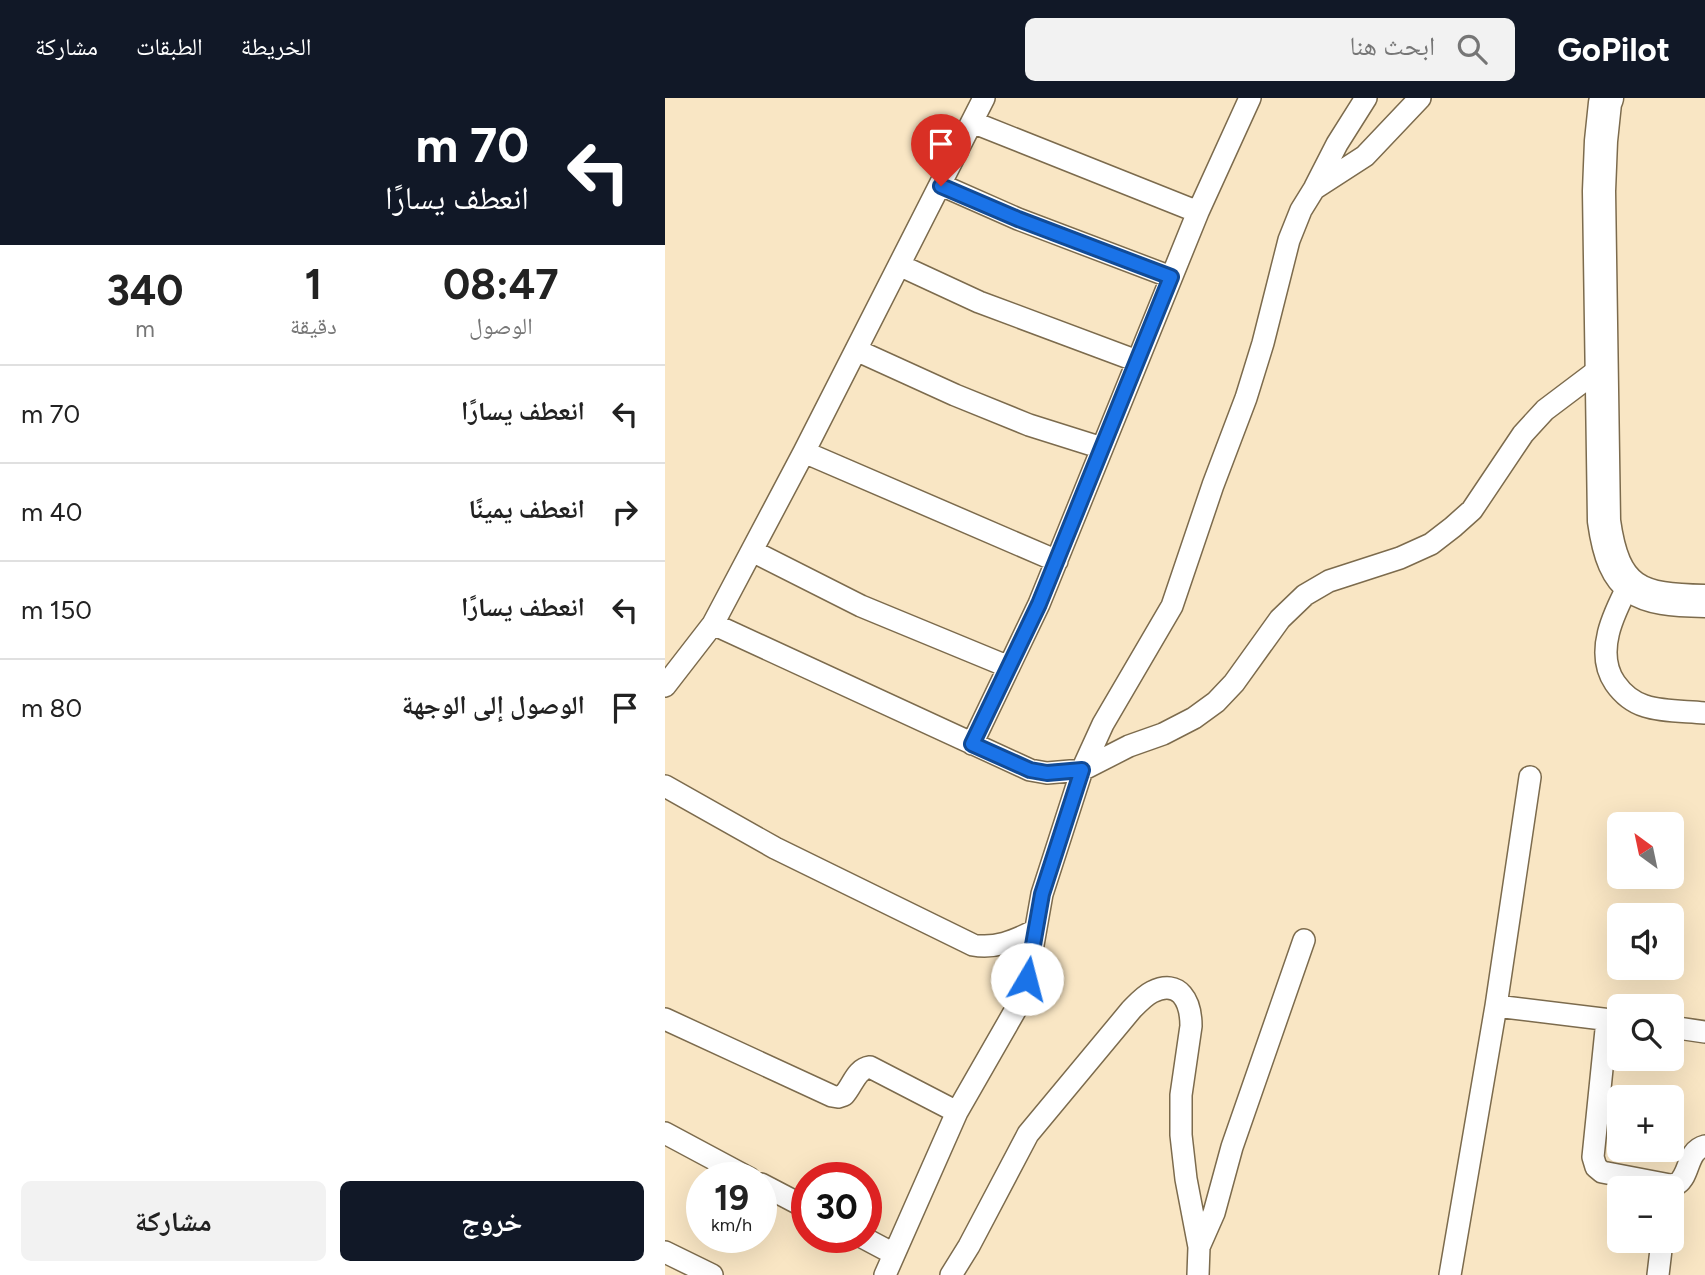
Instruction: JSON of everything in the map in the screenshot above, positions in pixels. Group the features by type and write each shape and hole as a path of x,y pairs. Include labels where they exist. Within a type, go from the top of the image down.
{"main road":[{"path":"1605,100 1599,191 1604,521 1608,547 1616,567 1629,584 1646,595 1670,600 1705,601"}],"street":[{"path":"665,685 713,624 804,452 984,98"},
{"path":"972,744 1039,604 1171,277 1249,98"},
{"path":"885,1275 957,1112 1016,1009 1027,979 1042,894 1082,770 1103,724 1172,606 1246,398 1289,240 1301,210 1336,144 1366,98"},
{"path":"1314,189 1365,156 1420,98"},
{"path":"972,122 1198,212"},
{"path":"941,186 1018,219 1171,277"},
{"path":"899,265 979,302 1137,361"},
{"path":"856,351 1029,425 1103,448"},
{"path":"713,624 1030,770 1047,773 1082,770 1129,746 1163,734 1205,710 1234,684 1280,619 1305,595 1329,581 1400,558 1431,544 1453,527 1472,510 1523,434 1545,410 1602,367"},
{"path":"804,452 1057,561"},
{"path":"752,551 861,606 1009,667"},
{"path":"1629,584 1610,628 1607,663 1612,678 1631,700 1645,706 1705,713"},
{"path":"1450,1275 1496,1006 1530,776"},
{"path":"665,786 775,848 972,945 999,945 1034,931"},
{"path":"1199,1247 1214,1213 1236,1136 1304,940"},
{"path":"951,1275 1028,1134 1131,1010 1150,993 1164,988 1183,994 1191,1015 1192,1026 1181,1095 1181,1135 1199,1247 1198,1275"},
{"path":"1496,1006 1607,1019"},
{"path":"665,1020 832,1096 844,1095 860,1070 870,1067 957,1112"},
{"path":"1684,1029 1705,1031"},
{"path":"1607,1061 1593,1157 1598,1170 1621,1176"},
{"path":"665,1133 719,1162"},
{"path":"1684,1178 1692,1154 1705,1146"},
{"path":"882,1248 894,1254"},
{"path":"665,1252 712,1275"},
{"path":"1658,1275 1661,1253"}],"route":[{"path":"941,186 1018,219 1171,277 1039,604 972,744 1030,770 1047,773 1082,770 1042,894 1027,979"}]}
